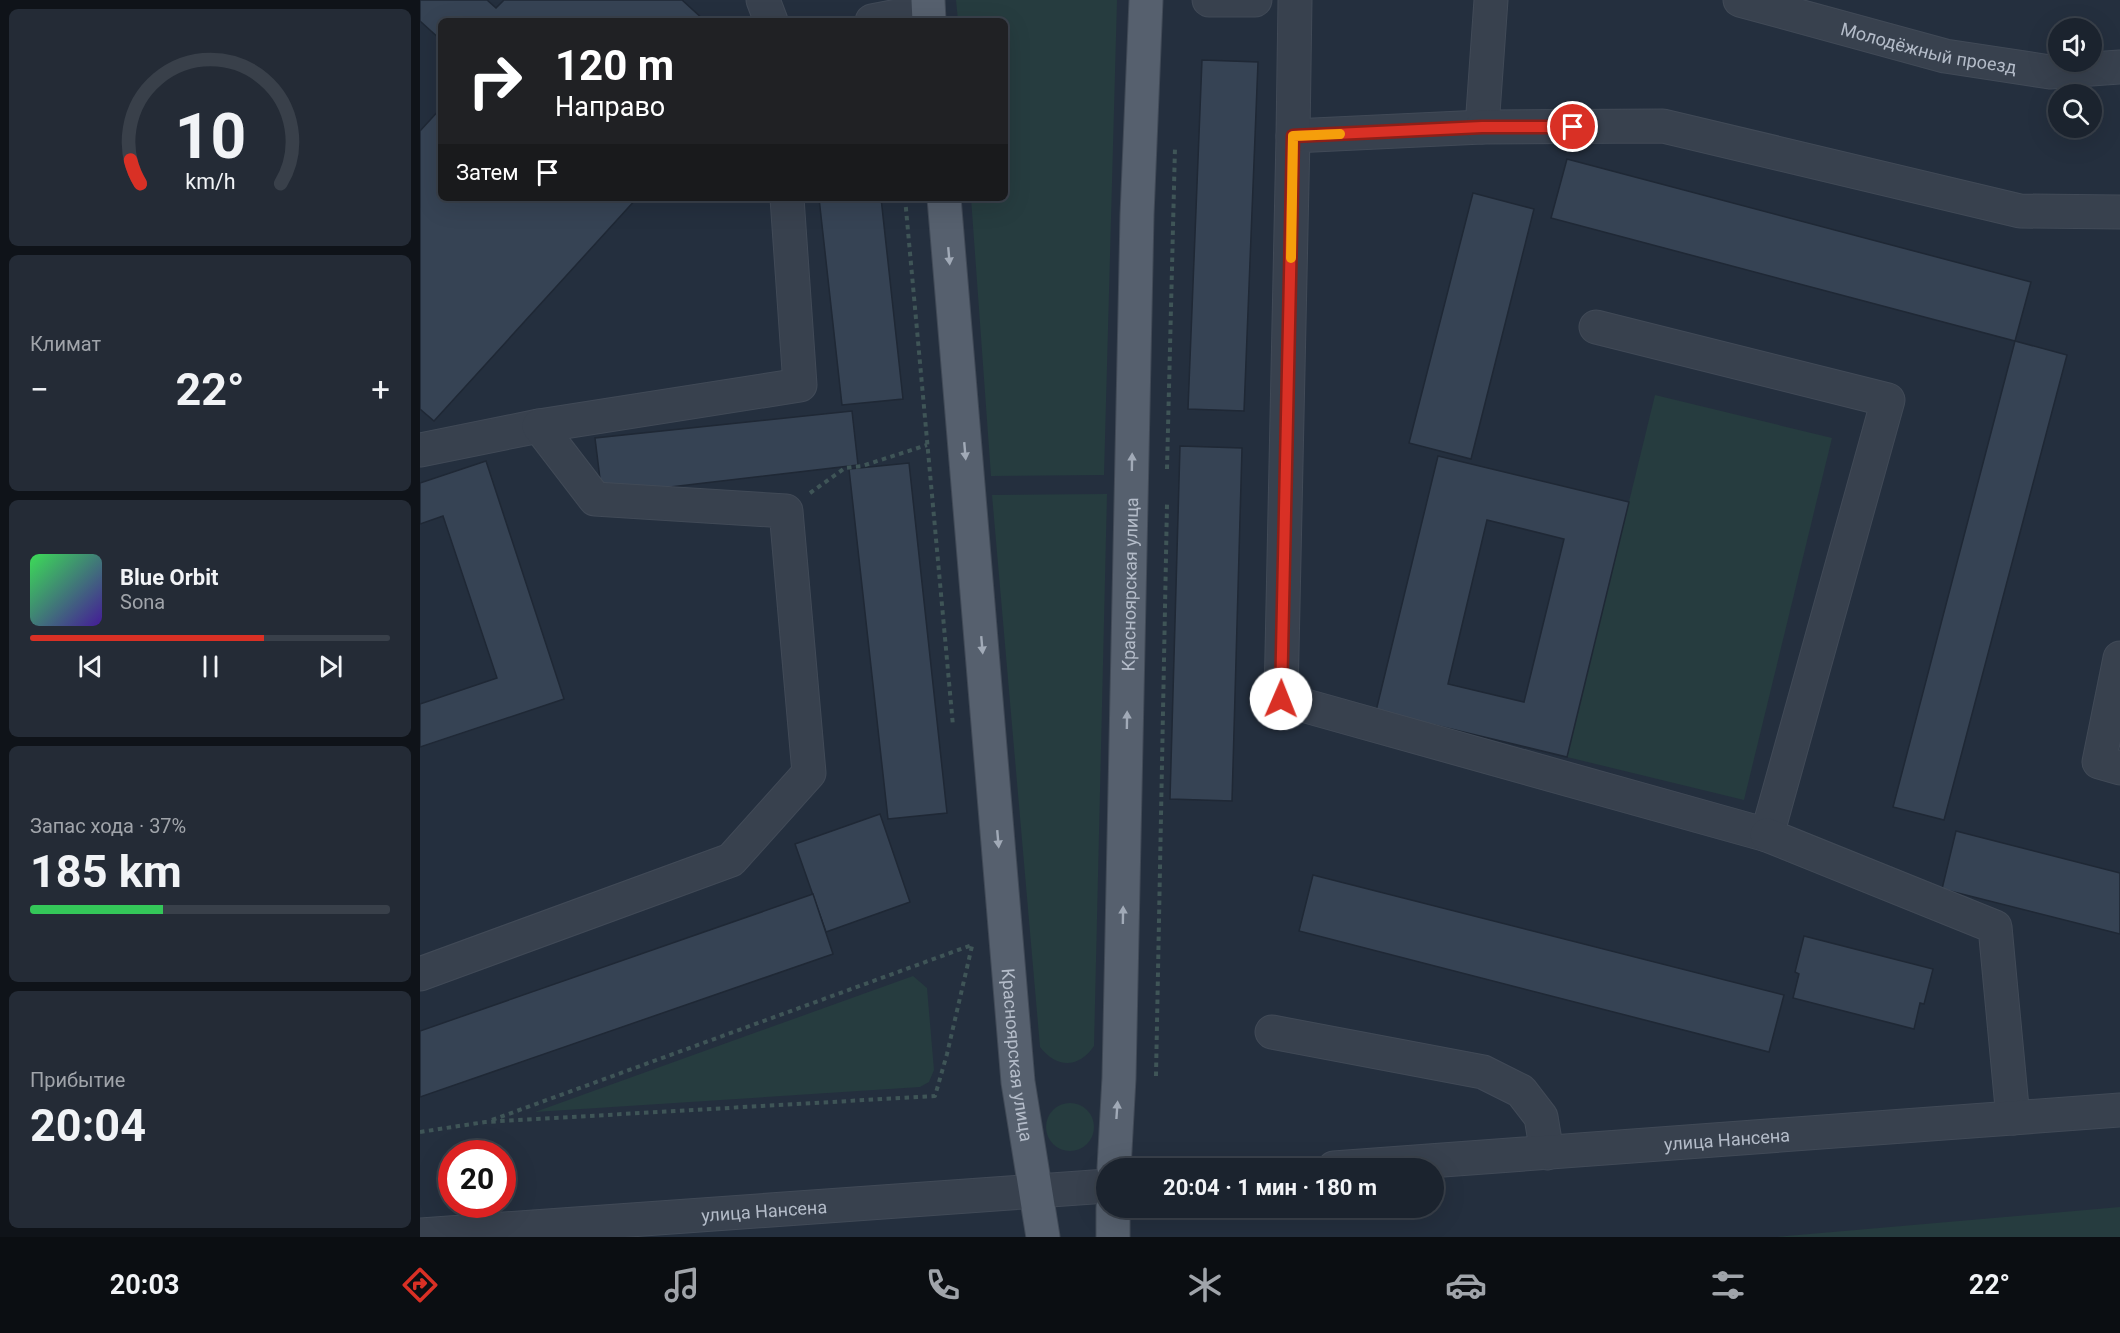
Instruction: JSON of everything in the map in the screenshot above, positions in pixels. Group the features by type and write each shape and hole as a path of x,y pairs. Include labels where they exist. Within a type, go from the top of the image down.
{"main road":[{"name":"Красноярская улица","path":"1115,1158 1120,1066 1137,215 1146,0"},
{"name":"Красноярская улица","path":"944,201 1018,1082 1043,1237"},
{"path":"1113,1218 1113,1237"}],"street":[{"path":"763,0 770,18"},
{"path":"1209,0 1255,0"},
{"path":"1295,0 1281,699 1767,835 1995,927 2013,1118"},
{"path":"1482,127 1491,0"},
{"name":"Молодёжный проезд","path":"1740,0 1956,57 2050,72 2120,67"},
{"path":"887,18 928,10"},
{"path":"1293,136 1482,127 1663,126 2020,211 2120,212"},
{"path":"420,450 538,426 800,385 787,201"},
{"path":"1596,327 1888,400 1767,835"},
{"path":"420,974 731,860 809,773 786,511 595,499 538,426"},
{"path":"2120,658 2099,762 2120,768"},
{"path":"1272,1032 1483,1072 1521,1091 1540,1117 1547,1153"},
{"name":"улица Нансена","path":"1444,1160 2120,1110"},
{"name":"улица Нансена","path":"420,1235 464,1234 1096,1187"}],"path":[{"path":"1167,470 1176,141"},
{"path":"905,201 953,735"},
{"path":"786,511 845,468 862,466 927,445"},
{"path":"1156,1076 1167,494"},
{"path":"420,1132 485,1122 935,1096 972,945 971,934"},
{"path":"485,1122 972,945"}],"green space":[{"path":"956,0 1117,0 1104,475 991,476 971,201 1008,201 1008,18 958,18"},
{"path":"1655,395 1832,438 1744,800 1567,757"},
{"path":"1107,494 1094,1046 1082,1059 1068,1063 1054,1059 1040,1047 992,495"},
{"path":"913,976 927,988 934,1070 929,1082 920,1087 535,1112"},
{"path":"1070,1103 1087,1110 1094,1127 1087,1144 1070,1151 1053,1144 1046,1127 1053,1110"},
{"path":"2120,1207 2120,1237 1776,1237"}],"building":[{"path":"420,0 487,0 496,8 504,0 682,0 702,18 438,18 438,37 420,21"},
{"path":"1202,60 1258,62 1244,411 1188,409"},
{"path":"438,111 438,201 634,201 434,421 420,409 420,131"},
{"path":"1567,159 2031,282 2015,341 1551,218"},
{"path":"1473,193 1534,209 1471,459 1409,443"},
{"path":"819,201 881,201 903,399 842,405"},
{"path":"2015,341 2067,355 1944,820 1893,807"},
{"path":"852,411 858,465 602,495 595,438"},
{"path":"1180,446 1242,448 1232,801 1170,799"},
{"path":"1438,456 1629,502 1567,757 1376,711","holes":["1487,520 1564,539 1524,702 1448,684"]},
{"path":"486,461 564,699 420,747 420,704 497,678 443,516 420,524 420,483"},
{"path":"909,463 947,813 888,819 849,469"},
{"path":"880,814 910,902 826,932 795,844"},
{"path":"1956,831 2120,873 2120,934 1942,889"},
{"path":"1313,875 1784,995 1769,1052 1299,931"},
{"path":"813,894 833,954 420,1097 420,1031"},
{"path":"1804,936 1933,969 1924,1004 1920,1003 1914,1029 1793,998 1799,974 1795,972"}],"slow traffic":[{"path":"1291,258 1293,136 1340,134"}],"route":[{"path":"1281,699 1293,136 1482,127 1573,127"}]}
